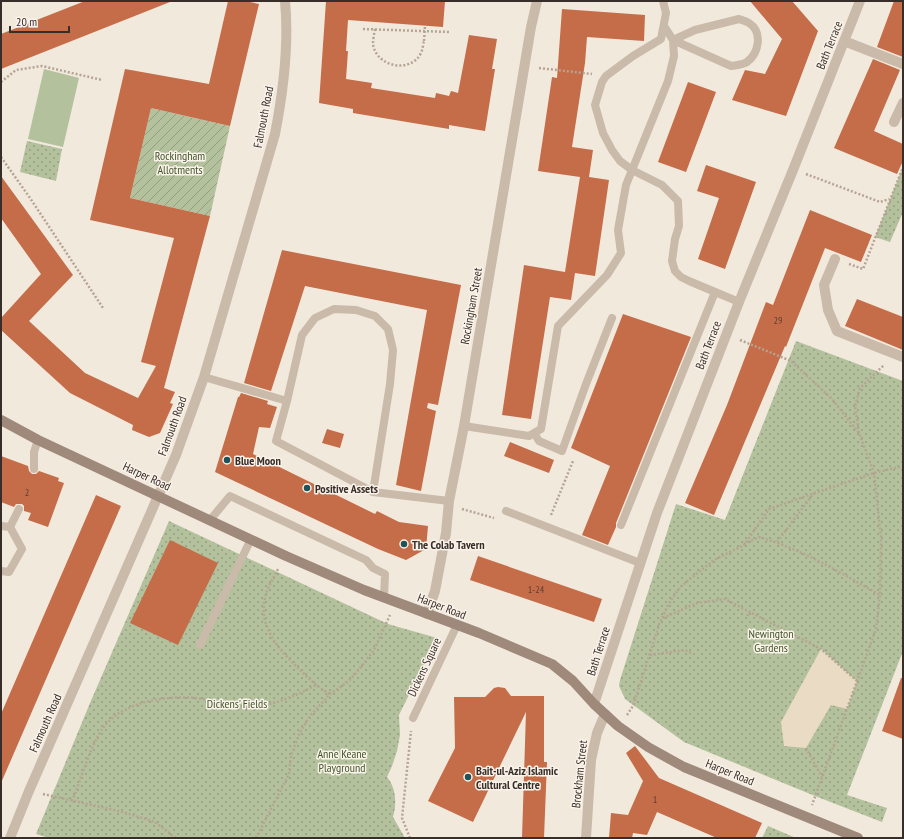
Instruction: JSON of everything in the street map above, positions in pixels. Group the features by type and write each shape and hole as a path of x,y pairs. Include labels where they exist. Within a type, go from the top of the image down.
{"main road":[{"name":"Harper Road","path":"1,420 38,440 286,556 384,598 457,625 552,664 573,681 594,704 618,726 648,748 684,767 858,838"}],"street":[{"name":"Falmouth Road","path":"10,838 29,791 176,455 204,377 275,134 280,111 286,37 285,1"},
{"name":"Rockingham Street","path":"427,614 436,583 446,532 449,503 464,426 537,1"},
{"name":"Bath Terrace","path":"594,704 657,513 739,302 860,1"},
{"path":"844,41 903,64"},
{"path":"894,122 903,103"},
{"path":"835,259 824,285 828,310 837,331 899,355"},
{"name":"Brockham Street","path":"586,838 591,760 597,733 605,714"}],"lane":[{"path":"663,1 666,13 661,39 633,56 606,76 602,82 595,105 598,117 603,133 620,161 632,170 662,185 678,201 679,226 672,261 675,271 681,277 739,302"},
{"path":"739,20 749,23 756,32 758,44 755,52 747,62 740,65 731,66 673,40 695,30 739,20"},
{"path":"464,426 529,436 541,429 558,326 607,275 621,253 618,230 626,185 668,81 674,56 673,40 664,26"},
{"path":"621,525 714,292"},
{"path":"373,492 390,384 393,350 388,329 375,316 356,310 334,309 315,318 302,335 276,441 373,492 449,503"},
{"path":"534,433 539,441 562,451 612,318"},
{"path":"204,377 287,401"},
{"path":"34,469 34,452 38,440"},
{"path":"210,520 230,496 366,560 373,568 385,574 384,598"},
{"path":"10,527 19,509"},
{"path":"506,511 640,563"},
{"path":"1,526 10,527"},
{"path":"1,571 9,572 22,549 10,527"},
{"path":"200,645 251,539"},
{"name":"Dickens Square","path":"413,718 457,625"}],"path":[{"path":"375,29 373,45 383,61 395,66 403,66 417,58 422,52 425,26"},
{"path":"363,28 449,32"},
{"path":"1,82 16,70 42,66 102,80"},
{"path":"525,66 606,76"},
{"path":"1,157 103,308"},
{"path":"835,259 863,269 903,167"},
{"path":"793,170 880,202 890,199"},
{"path":"738,340 791,361 830,398 859,433"},
{"path":"807,816 876,630 880,595 881,537 874,473 859,433 855,406 860,388 899,355"},
{"path":"546,526 575,457 562,451"},
{"path":"744,545 769,509 874,473 903,466"},
{"path":"776,542 815,493"},
{"path":"449,503 502,520 506,511"},
{"path":"618,726 633,706 662,618 668,605 680,587 714,560 759,537 776,542 813,558 880,595"},
{"path":"286,556 267,590 264,604 264,621 281,651 316,685 330,694"},
{"path":"662,618 697,603 725,599 821,649 857,681"},
{"path":"256,838 289,774 291,755 300,732 310,716 330,694 349,680 374,650 395,602"},
{"path":"747,616 750,612"},
{"path":"792,640 794,635"},
{"path":"650,655 685,650 693,654"},
{"path":"72,801 96,740 111,718 125,709 141,703 164,698 186,697 204,699 236,708 260,707 280,702 316,685"},
{"path":"410,838 402,818 413,718"},
{"path":"806,748 822,777"},
{"path":"29,791 123,812 155,822 176,838"}],"green space":[{"path":"44,69 79,78 63,147 28,139"},
{"name":"Rockingham Allotments","path":"151,108 230,126 210,216 130,198"},
{"path":"27,141 62,149 56,181 20,172"},
{"path":"903,167 903,212 890,242 875,237"},
{"name":"Newington Gardens","path":"796,341 903,381 903,651 847,795 887,808 882,822 684,742 625,699 619,686 676,504 725,520"},
{"name":"Dickens' Fields","path":"169,521 388,624 437,638 399,715 400,735 397,751 387,777 390,781 395,796 393,817 405,838 49,838 36,834 90,703"},
{"path":"768,826 796,838 762,838"}],"shaded area":[{"path":"821,649 857,681 847,709 831,705 806,748 784,746 781,722"}],"building":[{"path":"85,1 170,2 1,69 1,34"},
{"path":"228,1 245,1 259,4 230,126 151,108 130,198 210,216 164,388 175,392 170,403 173,404 160,433 149,437 132,430 133,425 70,393 1,330 1,318 41,274 1,218 1,176 73,275 29,321 85,373 138,398 156,366 141,362 174,238 90,220 125,69 209,84"},
{"path":"326,1 445,1 443,27 348,20 346,79 372,83 371,88 435,98 436,93 449,96 451,91 458,93 469,35 497,39 492,69 495,69 485,131 449,125 449,129 353,113 353,109 319,103"},
{"path":"750,1 792,1 818,31 786,116 732,100 745,70 765,74 782,39"},
{"path":"894,1 903,1 903,57 877,47"},
{"path":"562,9 645,15 644,41 587,37 585,63 572,147 593,150 589,177 609,180 595,276 575,273 571,300 550,297 531,419 502,415 524,265 565,272 580,177 538,171 552,77 557,78"},
{"path":"873,59 900,70 874,131 903,144 903,161 897,174 834,148"},
{"path":"688,82 716,92 686,172 658,162"},
{"path":"706,165 756,182 725,269 698,259 719,198 697,191"},
{"path":"810,210 872,235 861,262 825,248 786,347 785,346 714,515 685,503 727,405 766,302 773,305"},
{"path":"282,250 461,285 438,405 428,403 427,408 436,411 421,491 396,485 427,310 305,286 271,391 244,383"},
{"path":"857,299 903,317 903,350 845,326"},
{"path":"623,314 691,337 608,545 582,535 610,466 571,448"},
{"path":"241,393 268,401 267,404 277,407 270,428 259,427 253,454 375,514 377,511 399,522 428,526 426,549 406,560 378,549 215,472 238,397"},
{"path":"327,429 344,434 340,448 322,443"},
{"path":"510,442 554,460 549,473 504,456"},
{"path":"1,456 28,466 29,471 32,474 36,474 39,471 59,478 58,481 64,483 48,527 28,520 31,513 24,511 24,506 22,504 16,504 14,507 1,502"},
{"path":"96,495 121,506 1,783 1,714"},
{"path":"170,540 218,563 178,645 130,623"},
{"path":"478,556 602,599 594,622 470,580"},
{"path":"901,678 903,678 903,739 882,731"},
{"name":"Bait-ul-Aziz Islamic Cultural Centre","path":"494,688 505,688 511,696 544,696 544,762 547,762 544,838 522,838 526,712 473,822 428,801 455,748 454,697 485,697"},
{"path":"635,746 659,778 762,823 755,838 717,838 657,812 647,835 633,833 632,838 609,838 611,813 628,815 643,781 626,753"}],"place":[{"name":"Blue Moon","path":"227,460"},
{"name":"Positive Assets","path":"307,488"},
{"name":"The Colab Tavern","path":"404,544"},
{"name":"Bait-ul-Aziz Islamic Cultural Centre","path":"468,777"}],"park label":[{"name":"Anne Keane Playground","path":"342,760"}]}
